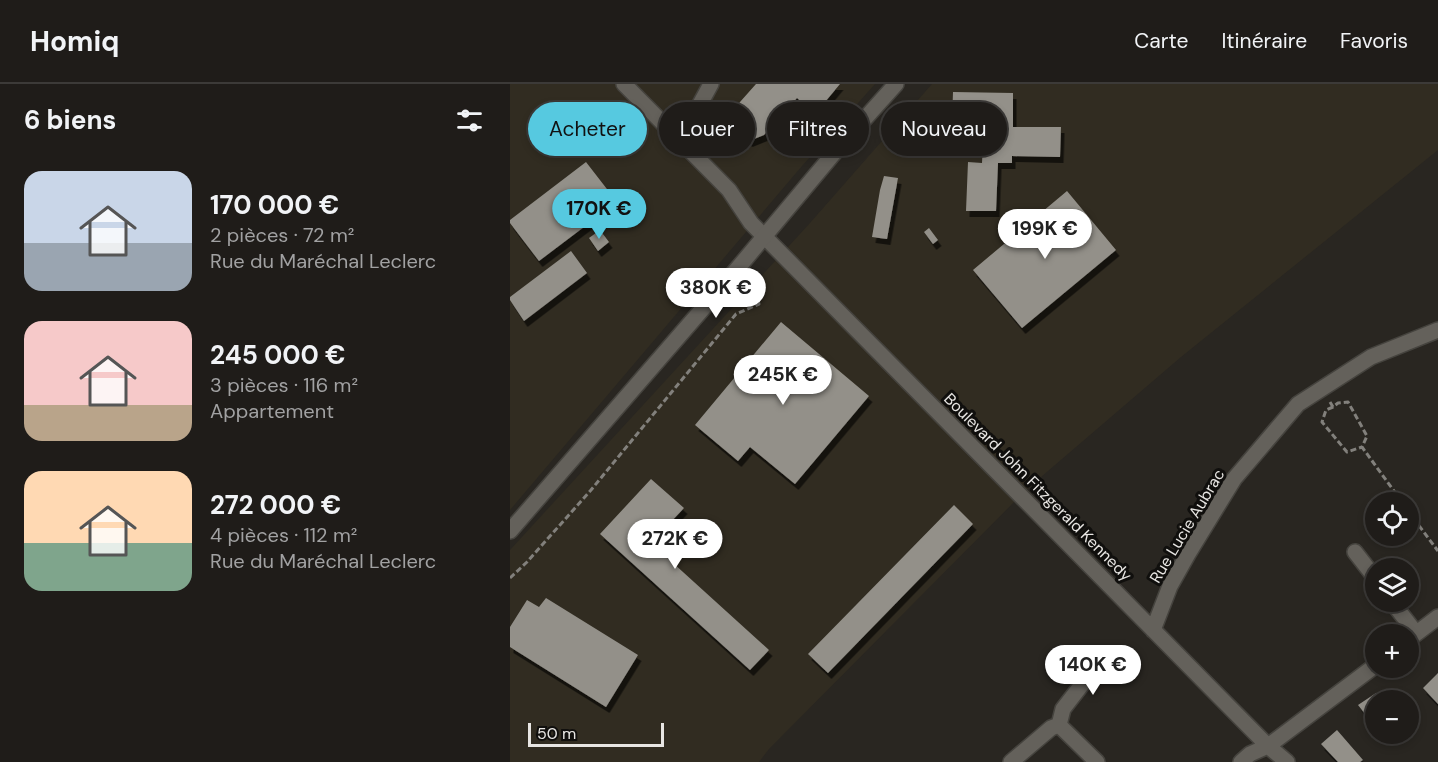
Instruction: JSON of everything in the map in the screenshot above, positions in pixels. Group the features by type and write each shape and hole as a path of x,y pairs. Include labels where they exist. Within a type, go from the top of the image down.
{"street":[{"name":"Boulevard John Fitzgerald Kennedy","path":"624,84 729,190 751,223 1268,746 1287,762"},
{"path":"701,102 711,84"},
{"path":"510,531 896,84"},
{"name":"Rue Lucie Aubrac","path":"1153,630 1170,586 1234,479 1298,404 1371,357 1438,330"},
{"path":"1355,552 1365,565"},
{"path":"1404,612 1426,630"},
{"path":"1059,725 1063,709 1104,656"},
{"path":"1240,762 1250,754 1268,746 1365,673"},
{"path":"1011,762 1051,728 1059,725"},
{"path":"1059,725 1096,762"}],"path":[{"path":"510,578 591,490 736,314 759,304 756,292"},
{"path":"1321,389 1333,407"},
{"path":"1348,402 1367,436 1362,447 1347,452 1322,422 1326,410 1333,407 1338,403 1348,402"},
{"path":"1362,447 1395,492"},
{"path":"1419,526 1438,551"}],"shaded area":[{"path":"510,84 875,84 859,102 767,102 767,156 811,156 510,510"},
{"path":"932,84 1438,84 1438,150 1181,357 1027,489 769,749 759,762 510,762 510,550 810,223 881,142 881,156 1007,156 1007,102 916,102"}],"building":[{"path":"756,84 840,84 825,102 802,102 797,98 793,102 767,102 767,132 755,139 755,102 740,102"},
{"path":"953,92 1013,93 1013,127 1061,127 1060,157 1012,156 1012,163 998,163 996,211 966,211 968,162 982,163 982,156 1007,156 1007,102 953,102"},
{"path":"586,162 617,202 539,261 510,220"},
{"path":"884,176 898,178 887,239 872,237"},
{"path":"1067,191 1116,250 1022,328 973,270"},
{"path":"929,228 938,240 933,244 924,232"},
{"path":"600,230 609,242 598,251 589,238"},
{"path":"571,251 587,273 524,321 510,297"},
{"path":"781,322 869,396 795,484 750,447 738,461 695,425"},
{"path":"651,479 684,508 651,543 769,650 750,670 600,534"},
{"path":"954,505 973,524 828,673 808,654"},
{"path":"546,598 638,655 606,707 510,647 510,627 527,600 539,607"},
{"path":"1438,673 1438,704 1423,688"},
{"path":"1365,700 1365,714 1358,705"},
{"path":"1337,730 1363,760 1338,762 1321,744"}]}
